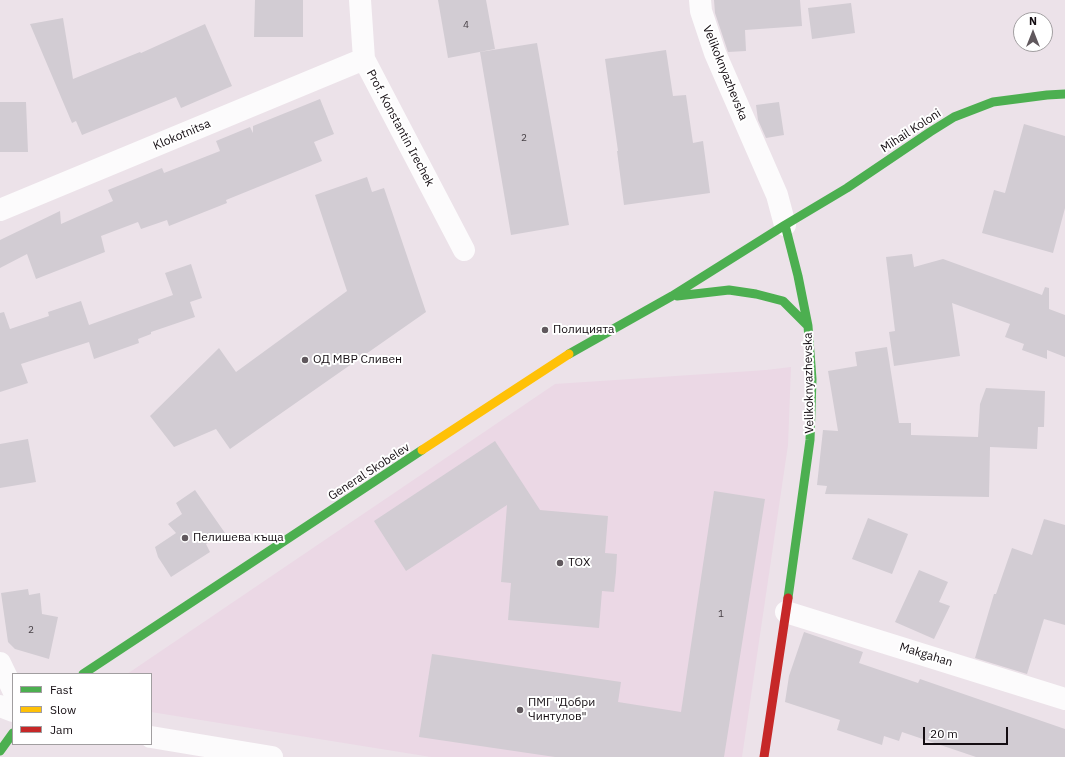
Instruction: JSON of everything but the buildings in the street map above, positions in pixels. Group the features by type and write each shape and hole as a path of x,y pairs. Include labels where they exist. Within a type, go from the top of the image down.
{"street":[{"name":"Prof. Konstantin Irechek","path":"360,0 364,59 464,250"},
{"name":"Velikoknyazhevska","path":"700,0 701,11 716,53 777,195 798,276 808,326 812,379 810,440 764,757"},
{"name":"Klokotnitsa","path":"0,210 364,59"},
{"name":"Mihail Koloni","path":"672,296 847,188 954,117 993,102 1065,94"},
{"path":"672,296 729,290 756,294 783,301 808,326"},
{"name":"General Skobelev","path":"86,673 564,357 672,296"},
{"name":"Makgahan","path":"786,612 1065,699"},
{"path":"0,662 12,688"},
{"path":"0,706 12,711"},
{"path":"0,752 12,734"},
{"path":"152,736 272,757"}],"shaded area":[{"path":"791,367 788,445 742,757 431,757 152,712 152,673 128,673 555,384"}],"traffic: fast":[{"path":"569,354 672,296 847,188 954,117 993,102 1065,94"},
{"path":"785,225 798,276 808,326 812,379 810,440 788,598"},
{"path":"677,296 729,290 756,294 783,301 808,326"},
{"path":"85,673 422,450"},
{"path":"0,751 12,734"}],"traffic: slow":[{"path":"422,450 569,354"}],"traffic: jam":[{"path":"764,757 788,598"}],"place":[{"name":"Полицията","path":"545,330"},
{"name":"ОД МВР Сливен","path":"305,360"},
{"name":"Пелишева къща","path":"185,538"},
{"name":"ТОХ","path":"560,563"},
{"name":"ПМГ \"Добри Чинтулов\"","path":"520,710"}]}
